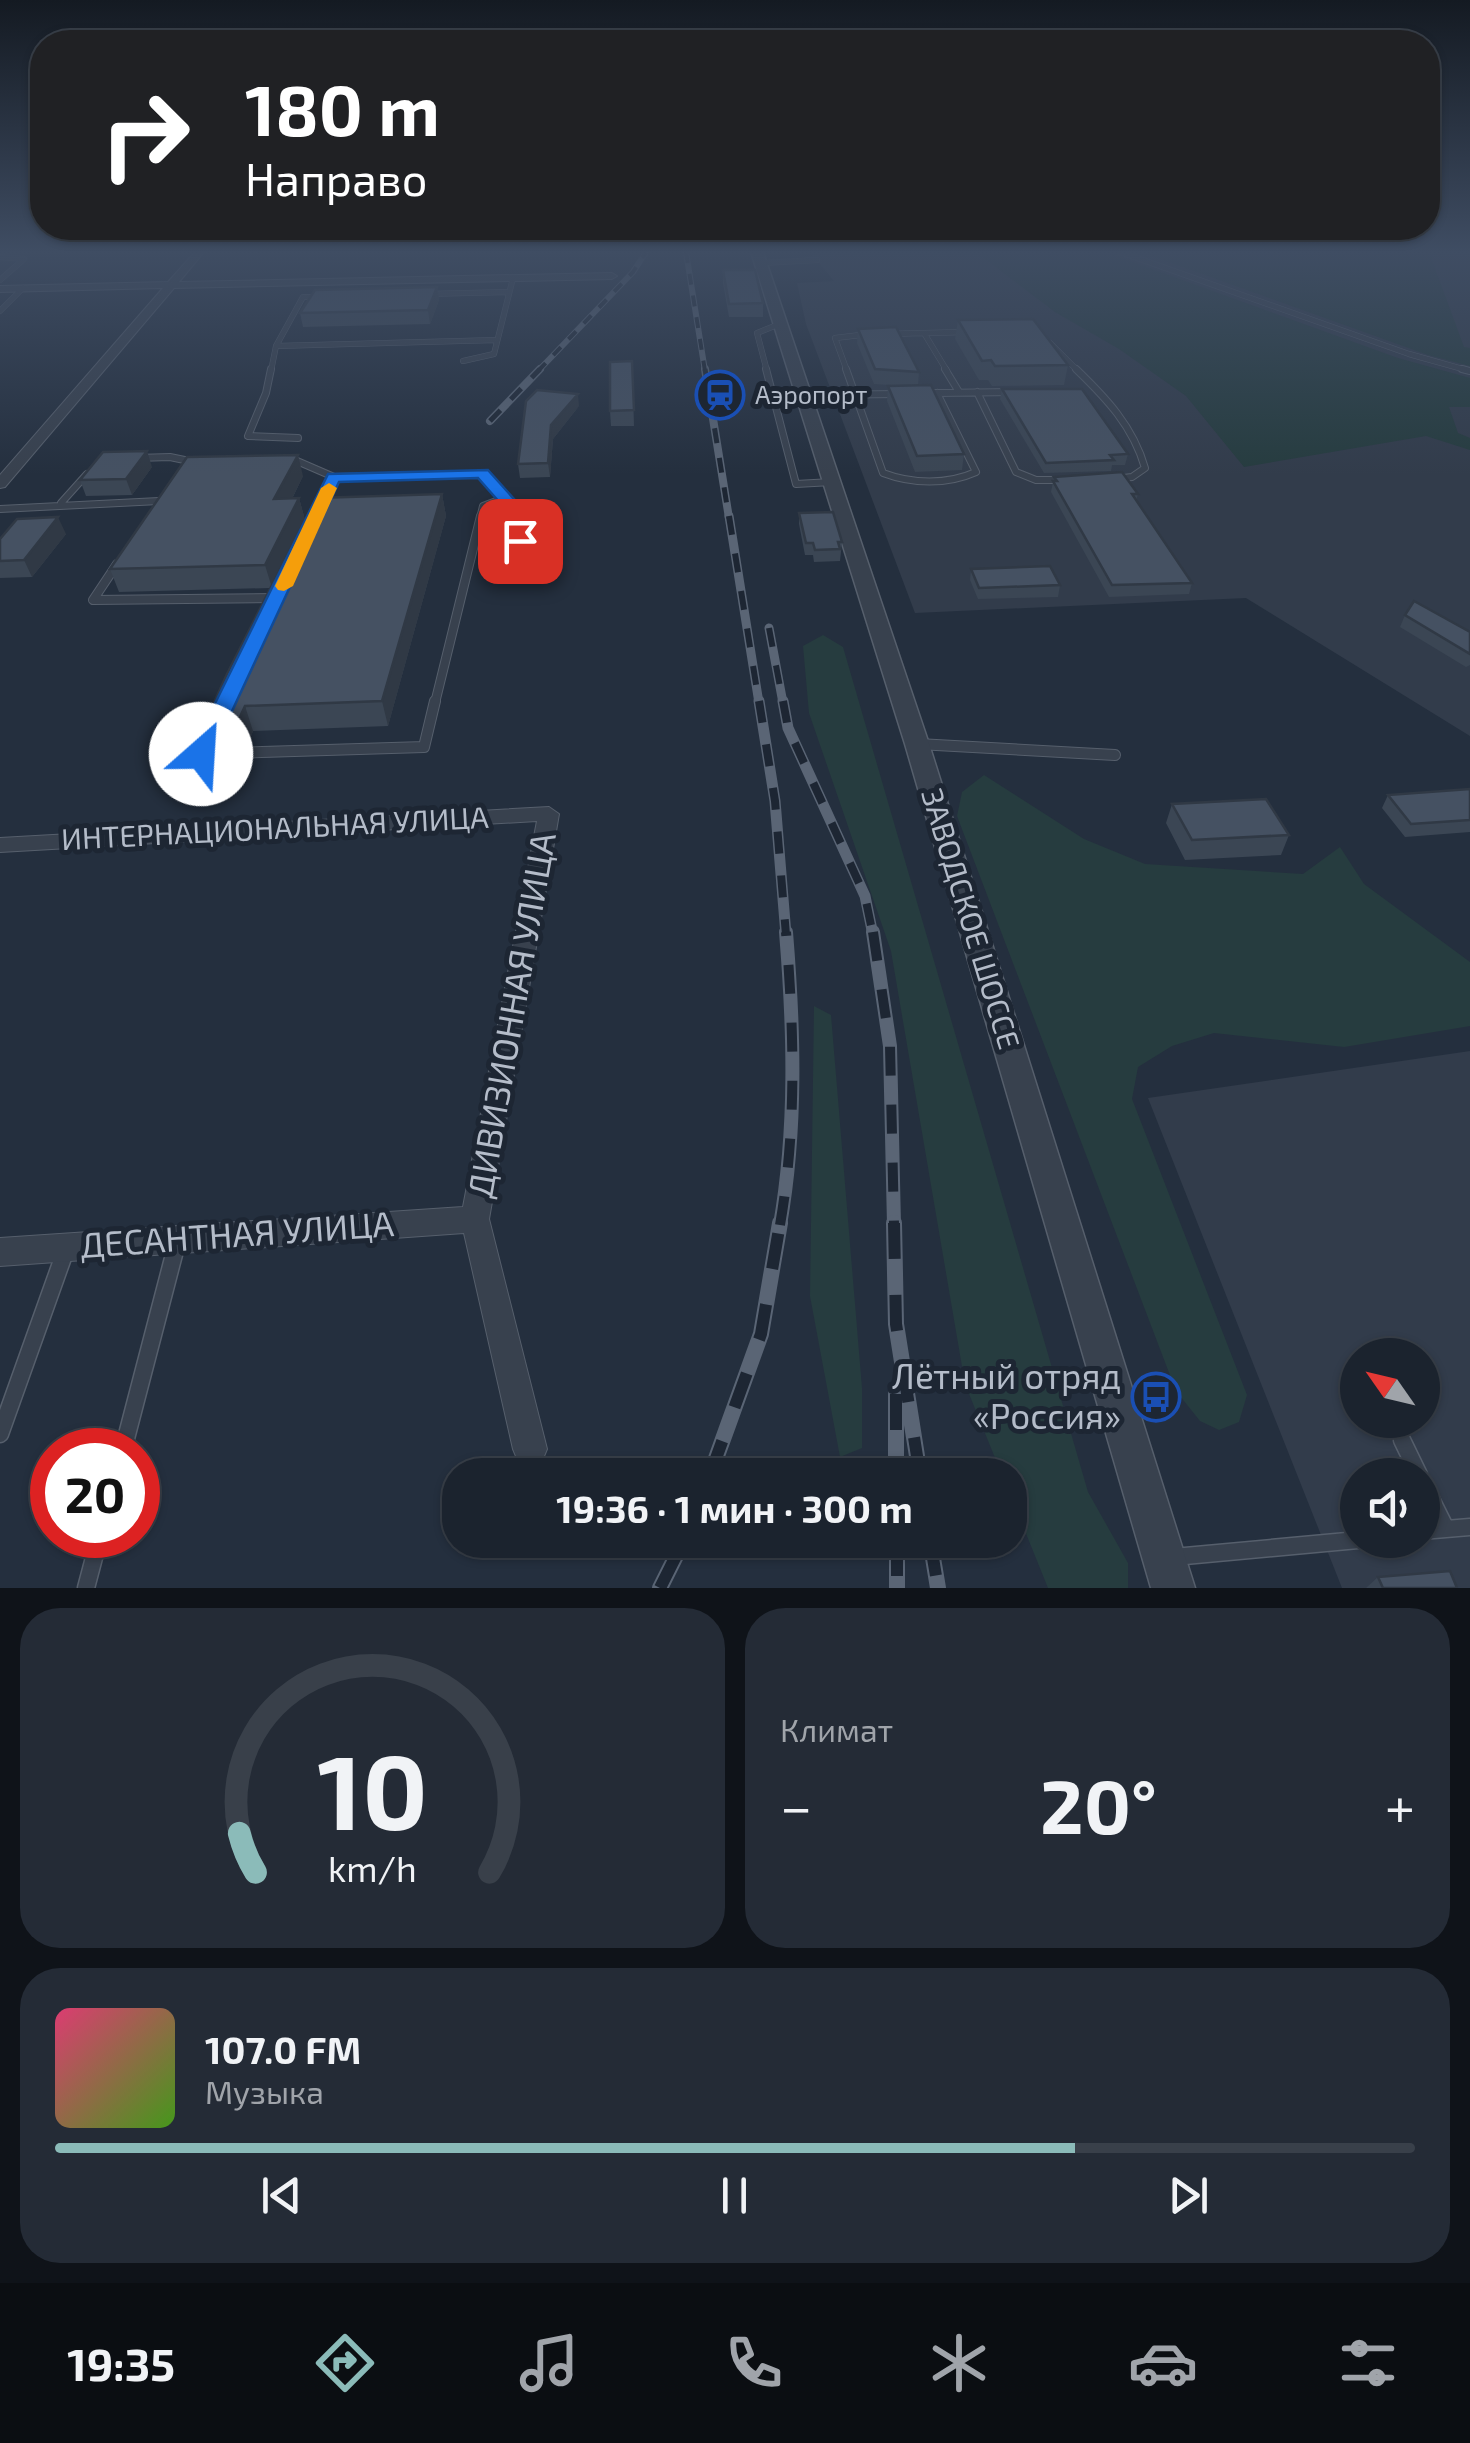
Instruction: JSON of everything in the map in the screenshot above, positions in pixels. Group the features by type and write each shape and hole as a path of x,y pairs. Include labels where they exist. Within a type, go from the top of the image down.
{"street":[{"path":"0,484 137,326"},
{"name":"ЗАВОДСКОЕ ШОССЕ","path":"783,326 917,744 1168,1573"},
{"name":"ИНТЕРНАЦИОНАЛЬНАЯ УЛИЦА","path":"0,844 549,814"},
{"name":"ДИВИЗИОННАЯ УЛИЦА","path":"530,1450 475,1218 549,814"},
{"name":"ДЕСАНТНАЯ УЛИЦА","path":"0,1252 475,1218"}],"lane":[{"path":"287,326 276,346 266,393 248,436 298,438"},
{"path":"463,361 494,354 500,326"},
{"path":"774,326 757,333 796,484 832,482"},
{"path":"1330,326 1470,371"},
{"path":"937,393 976,468 967,477 902,480 882,473 837,336 978,332"},
{"path":"924,333 959,392"},
{"path":"1044,335 1094,391 1117,409 1132,430 1144,468 1132,477 1104,479"},
{"path":"276,346 497,340"},
{"path":"1079,392 1094,391"},
{"path":"977,392 1016,472 1036,480 1070,480"},
{"path":"921,393 1028,392"},
{"path":"804,394 904,394"},
{"path":"135,458 170,456 186,462 204,462"},
{"path":"61,503 99,459"},
{"path":"278,462 297,461 334,477 482,474 524,519 517,563"},
{"path":"176,475 186,462"},
{"path":"318,512 334,477"},
{"path":"148,518 168,488"},
{"path":"227,702 201,754 424,747 482,506 504,498"},
{"path":"0,509 61,503 158,502"},
{"path":"126,551 93,600 278,598"},
{"path":"270,616 286,581"},
{"path":"917,744 1115,755"},
{"path":"129,1428 178,1239"},
{"path":"0,1434 66,1247"},
{"path":"1402,1440 1411,1458"},
{"path":"1440,1516 1446,1528"},
{"path":"1440,1529 1470,1527"},
{"path":"1168,1573 1340,1543"},
{"path":"86,1588 94,1558"}],"shaded area":[{"path":"807,326 1470,326 1470,736 1246,598 915,613"},
{"path":"1470,1051 1470,1588 1342,1588 1148,1098"}],"green space":[{"path":"1079,326 1310,326 1398,358 1470,378 1470,407 1449,407 1458,433 1470,438 1470,450 1426,436 1244,467 1186,396"},
{"path":"1347,326 1456,326 1464,347 1470,348 1470,366"},
{"path":"823,635 843,647 1088,1492 1128,1563 1128,1588 1048,1588 1027,1536 1027,1458 995,1458 965,1384 891,951 809,713 803,646"},
{"path":"984,775 1084,839 1145,864 1303,874 1340,847 1364,884 1470,962 1470,1026 1344,1047 1214,1033 1172,1046 1138,1067 1132,1099 1247,1395 1239,1422 1219,1430 1200,1421 1176,1391 957,816 962,792"},
{"path":"814,1006 831,1015 862,1388 862,1448 840,1457 810,1296"}],"building":[{"path":"962,326 1038,326 1068,365 995,366 991,360 982,361"},
{"path":"896,327 919,372 875,369 858,329"},
{"path":"632,361 634,410 610,411 610,362"},
{"path":"931,385 964,454 917,456 888,386"},
{"path":"1002,389 1082,389 1128,454 1110,455 1114,460 1046,463"},
{"path":"537,390 578,394 551,425 548,463 518,464 526,401"},
{"path":"147,451 126,479 80,480 103,452"},
{"path":"298,455 274,499 299,498 265,565 110,569 187,457"},
{"path":"1122,472 1138,494 1132,494 1192,583 1112,585 1053,481 1057,481 1054,477"},
{"path":"442,494 382,701 245,706 239,719 214,720 220,707 212,707 227,674 316,498"},
{"path":"833,512 842,542 838,542 840,549 815,550 813,543 806,543 799,513"},
{"path":"58,517 24,560 0,561 0,539 17,519"},
{"path":"1050,566 1060,585 979,588 971,569"},
{"path":"1414,601 1470,632 1470,654 1405,615"},
{"path":"208,743 234,743 220,775 192,776"},
{"path":"1470,789 1470,820 1411,824 1388,795"},
{"path":"1266,799 1289,835 1192,840 1172,804"},
{"path":"1450,1571 1457,1588 1383,1588 1378,1577"}],"railway":[{"path":"538,371 581,326"},
{"path":"698,326 705,371"},
{"path":"490,421 540,369"},
{"path":"705,369 729,518"},
{"path":"729,516 759,703"},
{"path":"769,628 783,703"},
{"path":"759,701 775,801 786,935"},
{"path":"783,701 788,728 865,896 873,935"},
{"path":"780,1225 789,1152 792,1078 786,932"},
{"path":"873,932 890,1046 894,1225"},
{"path":"716,1458 761,1334 780,1223"},
{"path":"894,1223 896,1324 917,1458"},
{"path":"896,1394 896,1458"},
{"path":"660,1588 675,1558"},
{"path":"897,1558 897,1588"},
{"path":"933,1558 938,1588"}],"slow traffic":[{"path":"284,586 329,488"}],"place":[{"name":"Аэропорт","path":"720,395"},
{"name":"Лётный отряд «Россия»","path":"1156,1397"}],"route":[{"path":"201,754 334,477 482,474 524,519 520,541"}]}
